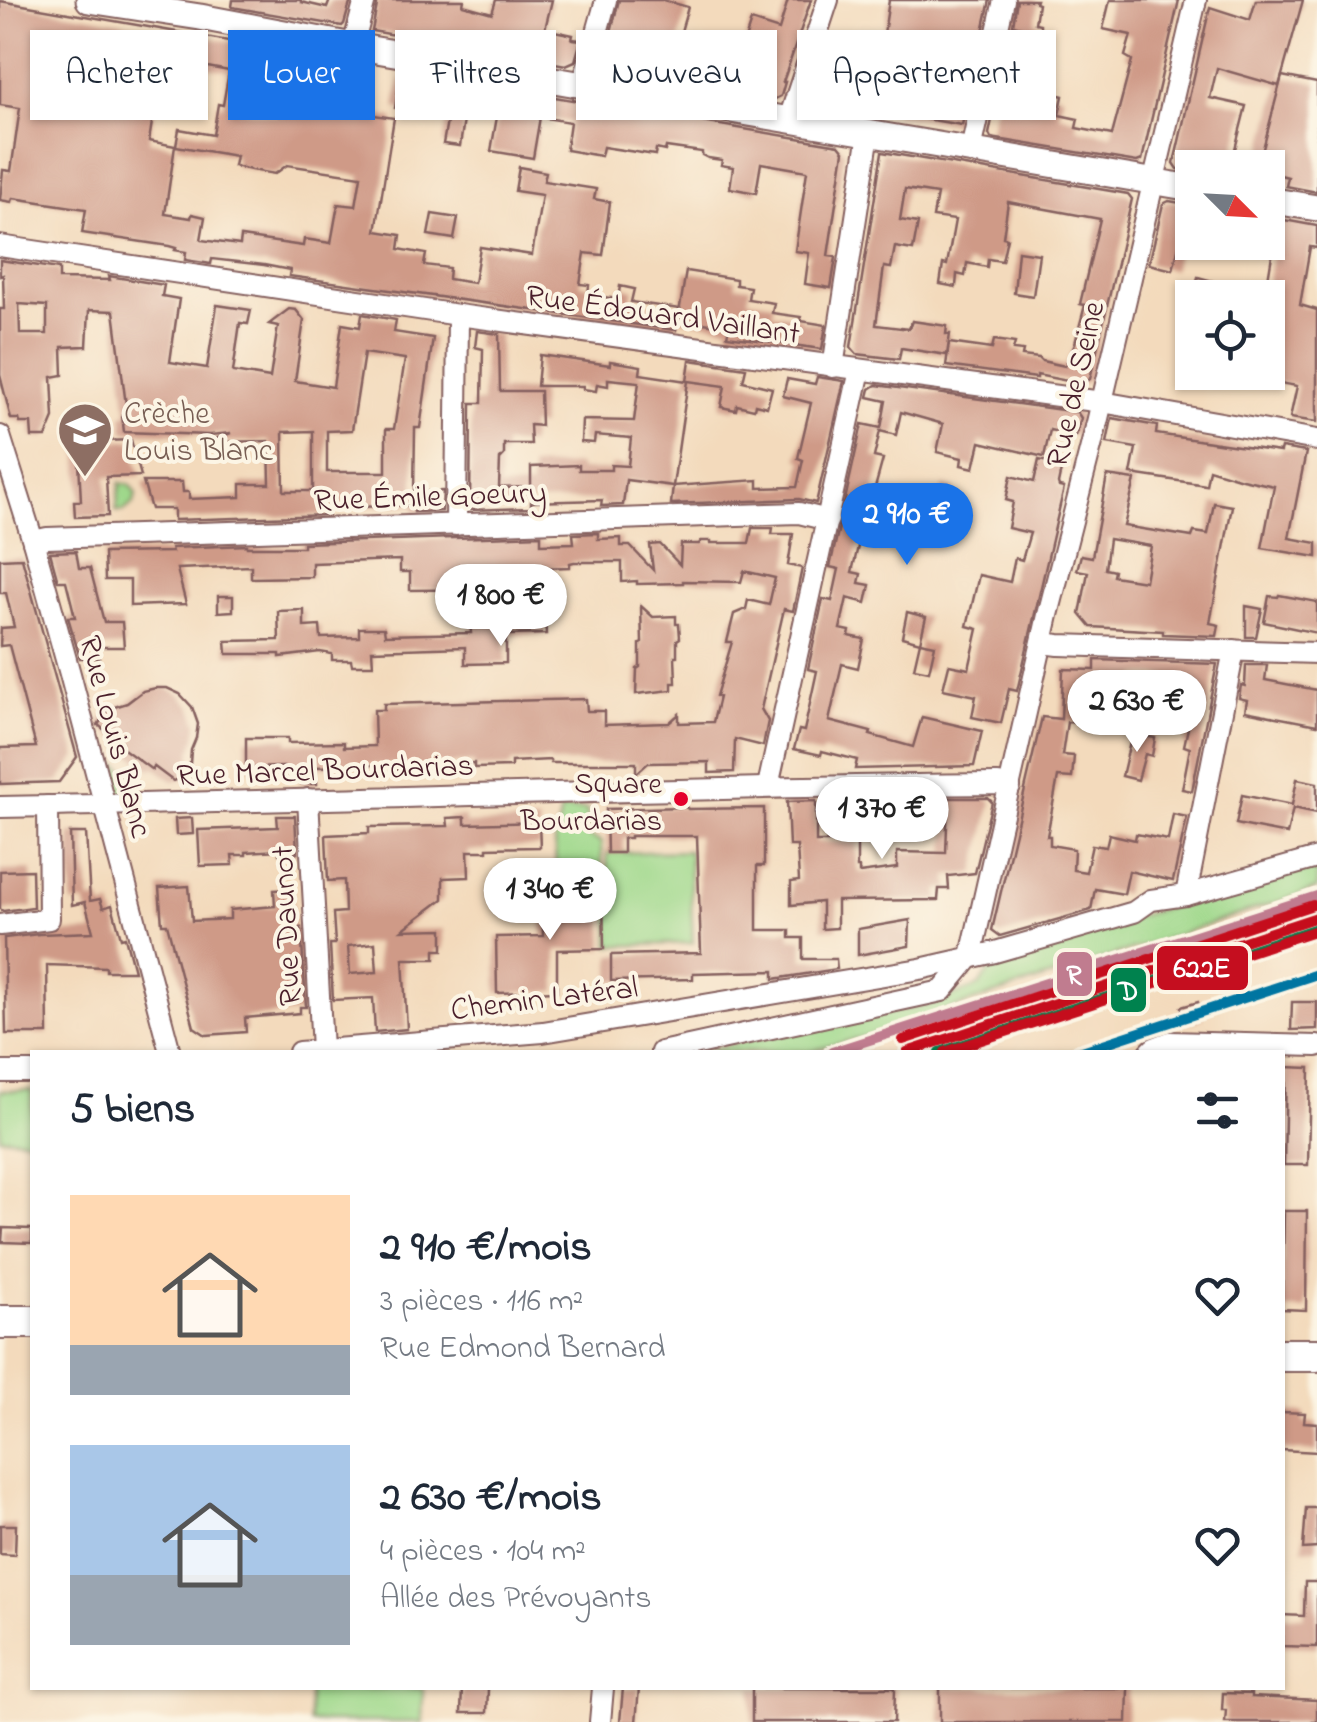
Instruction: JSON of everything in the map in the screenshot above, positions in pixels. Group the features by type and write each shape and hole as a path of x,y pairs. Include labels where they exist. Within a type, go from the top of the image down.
{"main road":[{"path":"0,1322 30,1322"},
{"path":"1285,1354 1317,1356"}],"street":[{"path":"89,0 269,30"},
{"path":"358,30 365,0"},
{"path":"598,30 606,0"},
{"path":"789,119 828,0"},
{"path":"971,150 1004,0"},
{"name":"Rue de Seine","path":"970,956 1196,0"},
{"path":"375,49 576,82"},
{"path":"777,117 1175,185"},
{"path":"833,367 869,133"},
{"path":"1285,203 1317,208"},
{"name":"Rue Édouard Vaillant","path":"0,246 458,314 1102,402 1317,440"},
{"path":"456,525 458,314"},
{"path":"768,786 860,370"},
{"name":"Rue Louis Blanc","path":"0,436 106,805 169,1050"},
{"name":"Rue Émile Goeury","path":"33,541 800,513 828,520"},
{"path":"1042,643 1317,653"},
{"path":"1186,895 1234,650"},
{"name":"Rue Marcel Bourdarias","path":"0,807 768,786 1010,787"},
{"name":"Rue Daunot","path":"308,799 322,1049"},
{"path":"0,925 48,919 48,806"},
{"name":"Chemin Latéral","path":"314,1050 543,1032 920,969 1134,912 1150,900 1186,895 1317,858"},
{"path":"670,1050 942,991 970,956"},
{"path":"1152,1050 1170,1042 1232,1048 1317,1046"},
{"path":"0,1072 30,1072"},
{"path":"600,1722 604,1690"}],"green space":[{"path":"120,483 130,485 136,494 134,503 124,511 116,511"},
{"path":"99,752 128,773 133,796 116,792 107,783"},
{"path":"561,810 587,810 588,836 601,842 602,874 556,875 555,839"},
{"name":"Square Bourdarias","path":"689,851 693,943 610,946 607,853"},
{"path":"1317,865 1317,889 881,1032 815,1050 703,1050 932,1004 979,986 996,961"},
{"path":"30,1090 30,1140 0,1137 0,1091"},
{"path":"309,1690 423,1690 422,1722 309,1722"}],"building":[{"path":"233,0 301,0 327,8 330,0 351,0 342,26 232,7"},
{"path":"378,0 464,0 463,5 492,13 496,0 552,0 545,29 550,30 395,30 395,35 372,30"},
{"path":"619,0 663,0 688,7 681,30 612,30"},
{"path":"788,0 811,0 801,30 797,30 781,96 777,98 777,30 748,30 751,21 779,30"},
{"path":"889,0 990,0 983,30 885,30"},
{"path":"1017,0 1036,0 1035,23 1040,24 1040,30 1020,30 1013,25"},
{"path":"1110,0 1179,0 1142,160 991,138 992,120 1056,120 1056,94 1063,96 1059,115 1078,119 1076,128 1112,135 1132,60 1125,56 1131,35 1103,29"},
{"path":"1256,0 1303,0 1279,86 1217,68 1210,98 1246,106 1235,150 1177,150 1210,7 1250,20"},
{"path":"0,1 166,30 30,30 30,120 152,120 149,141 175,146 165,214 205,217 201,240 240,245 241,237 303,246 304,239 331,243 338,204 356,206 361,176 287,165 275,174 234,166 236,156 176,146 179,129 213,135 228,77 228,120 375,120 375,115 394,118 376,231 401,235 399,249 426,254 424,265 449,268 448,279 474,283 480,247 532,255 542,195 515,191 519,167 546,172 544,181 596,189 594,199 610,202 603,255 585,253 580,284 589,285 588,295 618,299 620,286 634,289 631,302 680,309 676,330 289,276 290,270 264,265 185,260 186,252 169,246 82,233 86,209 13,198 12,202 0,200 3,170 11,171 20,108 0,105"},
{"path":"556,31 576,39 575,61 556,63"},
{"path":"208,37 228,41 228,71 208,67"},
{"path":"1282,76 1317,83 1317,192 1286,186 1285,150 1263,150"},
{"path":"556,97 576,101 576,120 691,120 839,145 844,151 828,256 836,257 831,288 805,284 809,253 795,251 807,171 761,163 756,193 730,188 733,167 721,165 722,160 708,158 702,152 666,147 665,151 656,149 655,155 603,147 601,156 566,150 570,122 556,120"},
{"path":"447,120 464,120 460,146 443,144"},
{"path":"496,120 539,120 533,158 491,151"},
{"path":"932,120 963,120 962,125"},
{"path":"882,152 1128,194 1132,199 1090,379 1083,384 946,366 949,343 992,349 994,340 1015,343 1013,350 1023,351 1022,356 1065,366 1085,305 1080,304 1100,219 1008,202 1002,261 988,259 987,267 967,263 965,276 957,274 956,287 940,284 955,220 933,217 937,194 905,189 900,220 918,223 913,250 895,247 891,268 884,267 876,325 909,329 912,321 947,326 947,355 901,348 899,359 857,354 851,347"},
{"path":"1175,202 1173,270 1149,264 1163,204"},
{"path":"432,214 458,218 454,239 428,235"},
{"path":"1285,220 1317,226 1317,248 1310,247 1300,305 1317,310 1317,422 1290,418 1297,386 1285,384 1285,280 1268,280 1271,260 1285,260"},
{"path":"1018,251 1039,254 1033,296 1014,293"},
{"path":"0,260 59,269 59,279 110,280 109,276 164,285 162,296 179,299 170,362 207,368 217,305 251,310 248,324 240,323 233,372 270,378 278,326 269,324 289,309 296,310 304,320 295,381 333,387 342,324 360,327 362,314 396,320 394,332 433,338 420,428 415,428 414,492 443,491 442,511 414,512 414,505 328,508 328,515 174,520 174,509 151,509 143,482 182,482 189,499 241,497 241,484 270,484 269,441 216,442 215,439 231,433 124,432 122,415 127,413 114,311 89,310 87,346 62,347 63,375 52,377 54,418 46,437 32,437 31,423 11,419 0,375 0,309 4,309 3,275 0,276","holes":["19,304 47,306 47,334 20,334","364,353 405,359 394,429 386,429 386,472 327,472 327,431 352,430","313,431 313,491 284,491 283,432"]},
{"path":"686,271 736,279 736,285 750,287 748,299 774,303 772,313 826,325 822,349 727,336 729,327 678,319"},
{"path":"477,331 499,334 500,391 540,391 541,426 530,425 531,444 504,444 499,488 531,487 531,467 579,465 579,470 611,470 611,465 628,466 631,438 595,435 594,443 581,442 582,420 634,421 639,382 608,379 608,386 597,384 596,391 583,386 537,386 540,355 641,366 640,374 687,381 690,360 746,368 743,381 772,388 767,407 737,405 736,410 721,407 725,386 688,381 673,486 626,480 623,505 601,506 602,500 531,502 531,508 470,510 471,403 482,403 483,349 475,347"},
{"path":"817,377 844,381 816,503 799,499 671,504 673,486 758,480 758,488 797,487 803,460 798,458 811,403 783,396 787,379 815,384"},
{"path":"876,385 1077,412 1081,418 1076,436 1050,430 1044,457 980,442 974,468 961,465 962,458 937,452 943,424 901,412 896,435 880,431 874,457 883,459 870,506 865,505 852,572 861,574 859,583 870,585 866,603 847,598 840,629 864,639 858,668 842,664 829,721 913,747 922,717 982,731 974,766 855,769 857,760 794,749 799,730 804,731 817,671 808,669 823,599 832,601 839,569 830,567 862,424 881,428 886,401 868,397"},
{"path":"1112,418 1157,426 1156,434 1280,452 1281,448 1306,452 1289,538 1317,543 1317,557 1262,548 1274,486 1209,469 1206,485 1131,474 1136,448 1107,443"},
{"path":"131,440 141,476 106,477 108,516 75,517 74,501 81,501 78,442"},
{"path":"1039,460 1062,465 1058,484 1064,488 1017,691 1009,689 1001,723 972,717 976,696 943,689 949,665 969,669 978,629 967,626 979,575 1010,582 1015,558 1022,560 1030,533 1008,528 1013,502 1006,500 1011,476 1034,482"},
{"path":"1107,476 1135,480 1124,526 1192,537 1194,532 1208,534 1214,503 1232,506 1210,623 1219,625 1217,636 1091,627 1080,614 1088,572 1077,570 1081,555 1092,557","holes":["1109,539 1151,546 1145,581 1113,576 1114,571 1105,569"]},
{"path":"943,486 955,489 945,533 932,530"},
{"path":"752,528 773,528 772,534 793,534 788,565 802,568 793,611 784,609 761,709 768,721 763,746 735,739 734,772 709,773 709,762 648,763 636,774 636,763 550,760 511,762 511,767 474,768 474,763 396,770 396,765 316,767 317,784 301,784 301,769 246,768 246,738 375,746 374,710 384,710 384,704 586,699 587,711 604,711 604,725 669,723 679,714 679,723 713,722 719,697 716,696 732,642 727,642 734,614 746,609 748,600 769,605 775,578 744,571 741,582 637,584 622,582 622,562 574,562 570,567 542,568 546,634 506,635 506,663 465,664 465,647 372,650 373,665 352,665 351,660 332,660 332,654 320,652 280,657 227,654 226,641 279,640 278,611 304,610 304,627 320,626 321,638 359,637 359,628 384,628 385,635 471,633 470,620 505,619 504,589 410,590 410,572 400,572 400,560 312,563 312,577 251,578 251,566 177,569 186,604 130,606 130,580 105,580 104,553 541,535 541,544 574,543 573,534 598,533 598,539 621,538 621,546 630,546 653,570 650,545 660,544 680,565 681,544 749,543"},
{"path":"76,551 79,568 90,568 104,622 122,622 124,647 97,647 99,658 80,658 68,617 75,617 66,581 58,581 50,552"},
{"path":"22,558 77,757 59,782 0,784 0,748 36,747 9,645 0,646 1,628 14,627 6,593 0,593 0,559"},
{"path":"218,596 233,596 233,611 218,612"},
{"path":"1269,596 1317,602 1317,633 1264,622"},
{"path":"641,606 653,617 676,616 679,624 676,683 672,683 672,690 636,694 642,643"},
{"path":"1246,606 1262,609 1256,637 1246,637"},
{"path":"907,612 926,617 920,642 902,637"},
{"path":"920,642 935,645 929,671 914,668"},
{"path":"1095,660 1217,664 1192,791 1182,789 1190,748 1184,746 1190,719 1177,716 1183,685 1180,682 1166,680 1167,676 1138,675 1136,681 1098,678 1096,723 1067,722 1062,755 1074,756 1072,778 1058,777 1047,836 1050,845 1074,849 1073,870 1086,872 1092,845 1106,847 1109,834 1135,840 1136,834 1168,840 1173,814 1187,817 1173,881 1129,871 1124,894 1095,889 1091,910 1000,936 992,930 1042,717 1061,719 1063,669 1095,670"},
{"path":"1246,665 1267,665 1265,680 1317,690 1317,725 1245,711 1247,700 1239,698 1241,685 1245,686"},
{"path":"156,688 180,694 192,707 198,724 189,777 173,781 153,766 152,770 98,725 108,709"},
{"path":"1132,734 1155,738 1152,756 1145,754 1138,780 1122,776"},
{"path":"1297,779 1317,783 1317,813 1293,808 1287,834 1236,824 1242,795 1292,805"},
{"path":"948,798 988,798 992,802 975,873 948,876 949,889 939,889 938,900 837,901 837,928 822,929 822,902 791,905 791,882 799,881 797,846 789,846 787,802 816,801 816,842 857,842 859,873 897,868 897,852 946,853"},
{"path":"885,799 915,799 915,816 905,816 905,838 889,839"},
{"path":"764,808 764,866 757,866 757,930 790,930 790,938 803,938 803,959 836,959 837,969 774,979 774,971 693,973 693,979 611,981 611,955 701,953 697,836 630,836 623,838 623,853 607,853 606,809"},
{"path":"277,816 295,816 297,853 246,852 232,855 233,865 200,866 198,830 278,827"},
{"path":"465,817 465,824 539,822 540,847 468,851 469,877 443,878 443,899 402,930 443,929 443,950 435,950 435,959 403,959 407,1029 375,1032 373,998 333,1000 330,944 335,944 333,913 345,912 344,880 328,881 326,835 369,833 369,827 448,826 447,818","holes":["375,943 377,972 350,974 348,946"]},
{"path":"192,818 193,834 176,835 175,819"},
{"path":"70,833 86,833 90,901 100,899 103,908 112,905 134,971 47,965 48,1034 6,1034 4,938 93,932 85,902 72,905"},
{"path":"32,870 33,907 0,909 0,871"},
{"path":"189,886 192,921 230,919 230,910 275,906 274,890 291,889 295,930 301,928 306,1007 300,1007 300,1013 245,1018 246,1032 206,1035 194,1027 167,924 162,924 159,888"},
{"path":"603,893 604,949 557,950 557,991 497,993 496,937 543,936 542,894"},
{"path":"910,920 909,946 858,955 858,929"},
{"path":"1198,1002 1203,1018 1186,1024 1181,1007"},
{"path":"1292,1002 1317,1002 1317,1029 1291,1030"},
{"path":"1286,1067 1310,1068 1308,1165 1285,1165"},
{"path":"1285,1211 1307,1211 1306,1310 1285,1309"},
{"path":"3,1228 30,1229 30,1243 2,1242"},
{"path":"1285,1412 1305,1413 1304,1422 1317,1423 1317,1452 1285,1450"},
{"path":"1306,1508 1317,1508 1317,1548 1303,1549"},
{"path":"0,1525 16,1525 15,1555 0,1554"},
{"path":"1305,1582 1317,1582 1317,1647 1285,1646 1285,1615 1304,1616"},
{"path":"462,1690 488,1690 487,1713 461,1713"},
{"path":"623,1690 639,1690 636,1722 620,1722"},
{"path":"752,1690 895,1690 894,1722 752,1722"},
{"path":"940,1690 1128,1690 1127,1722 940,1722"},
{"path":"1223,1693 1317,1700 1317,1722 1225,1722"}],"transit line":[{"name":"R","path":"838,1050 1317,896"},
{"path":"903,1040 1313,905"},
{"path":"913,1050 1317,917"},
{"name":"D","path":"946,1050 1317,928"},
{"name":"622E","path":"951,1050 1317,930"},
{"path":"1085,1050 1317,974"}],"place":[{"name":"Crèche Louis Blanc","path":"85,479"},
{"name":"Square Bourdarias","path":"681,799"}]}
